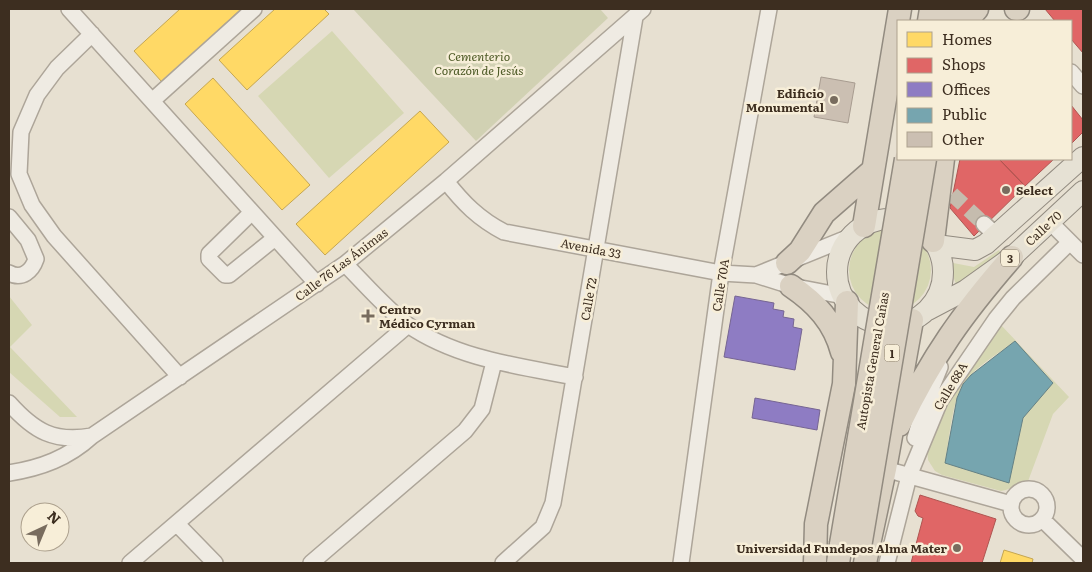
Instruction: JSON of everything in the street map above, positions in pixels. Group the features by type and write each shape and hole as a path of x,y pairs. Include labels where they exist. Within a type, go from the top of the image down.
{"highway":[{"path":"967,20 977,9"},
{"path":"858,231 877,146 897,27"},
{"path":"877,146 882,156 891,165 902,170 914,172 925,169 938,160"},
{"name":"Autopista General Cañas","path":"852,556 906,160"},
{"name":"Autopista General Cañas","path":"852,556 925,160"},
{"path":"935,243 946,188 943,160"},
{"path":"788,263 800,251 824,213 872,171"},
{"path":"852,556 887,459 921,380 966,312 1012,257"},
{"path":"791,286 811,299 827,317 838,338 844,361"},
{"path":"815,563 816,524 844,384 845,299"},
{"path":"887,459 896,398 919,316"},
{"path":"844,384 866,378 875,379 890,389 896,398"}],"main road":[{"name":"Calle 70","path":"935,243 975,250 990,230 1083,157"},
{"name":"Calle 70","path":"919,316 966,290 1012,257 1083,191"},
{"path":"845,299 838,281 838,264 842,249 858,231 878,220 901,220 922,230 935,243 942,262 943,280 937,297 919,316"},
{"name":"3","path":"845,299 855,311 876,323 888,325 919,316"}],"street":[{"path":"69,9 317,284"},
{"path":"152,102 254,9"},
{"name":"Calle 70A","path":"681,563 721,273 769,9"},
{"path":"1017,9 1027,20"},
{"name":"Calle 76 Las Ánimas","path":"9,473 44,465 65,456 345,264 446,181 639,13"},
{"name":"Calle 72","path":"503,563 543,527 554,503 639,13"},
{"path":"92,34 57,68 36,95 21,132 14,175 54,236 180,377"},
{"path":"1072,73 1083,86"},
{"name":"Avenida 33","path":"446,181 466,207 486,223 504,232 721,273 756,275 791,286 845,299"},
{"path":"252,212 209,254 209,259 225,274 229,275 275,238"},
{"path":"9,217 28,240 36,259 30,270 23,275 15,276 9,272"},
{"path":"1050,222 1083,255"},
{"name":"Avenida 33","path":"756,275 788,263 858,231"},
{"name":"Calle 68A","path":"887,563 909,476 940,401 966,359 1013,298 1070,242"},
{"path":"345,264 408,325 444,344 494,362 575,377"},
{"path":"909,476 911,451 925,404 966,312"},
{"path":"130,563 408,325"},
{"path":"311,563 465,431 482,409 494,362"},
{"path":"9,404 46,435 65,439 92,436"},
{"path":"887,459 909,476 1011,504"},
{"path":"1021,491 1036,491 1046,503 1042,519 1033,524 1018,521 1012,513 1011,504 1016,494 1021,491"},
{"path":"1042,519 1083,560"},
{"path":"176,524 215,563"},
{"path":"807,563 816,524"}],"green space":[{"name":"Cementerio Corazón de Jesús","path":"353,9 600,9 608,18 476,141"},
{"path":"332,31 404,113 329,178 258,96"},
{"path":"890,229 906,232 919,241 928,254 931,270 928,286 919,299 906,308 890,311 874,308 861,299 852,286 849,270 852,254 861,241 874,232"},
{"path":"999,250 1003,257 957,287 948,262 974,267"},
{"path":"9,296 32,325 10,347 77,417 60,417 9,372"},
{"path":"1000,324 1069,397 1053,414 1027,484 1001,491 942,475 935,471 928,460 927,449 945,404","holes":["1015,341 1053,382 1023,418 1009,482 945,463 954,410 960,390 969,377 988,361"]}],"building: Homes":[{"path":"180,9 241,9 162,82 134,51"},
{"path":"275,9 324,9 329,14 247,90 219,60"},
{"path":"213,78 310,185 282,210 185,104"},
{"path":"420,111 449,142 325,255 296,224"},
{"path":"1004,550 1033,559 1032,563 1000,563"}],"building: Shops":[{"path":"1045,9 1083,9 1083,53 1072,40 1072,20 1054,20"},
{"path":"1072,106 1083,120 1083,132 1072,143"},
{"path":"960,160 1000,160 1025,186 974,236 950,208"},
{"path":"1000,160 1053,160 1025,186"},
{"path":"920,495 996,519 982,563 911,563 923,518 918,516 915,511"}],"building: Offices":[{"path":"735,296 774,303 773,309 784,311 783,317 794,319 793,327 802,329 795,370 724,357"},
{"path":"755,398 820,410 817,430 752,418"}],"building: Public":[{"path":"1015,341 1053,383 1023,418 1009,483 945,463 957,398 963,384 971,375"}],"building: Other":[{"name":"Edificio Monumental","path":"821,77 855,83 848,123 814,117"}],"tunnel":[{"path":"952,194 984,224"}],"place":[{"name":"Edificio Monumental","path":"834,100"},
{"name":"Select","path":"1006,190"},
{"name":"Centro Médico Cyrman","path":"368,316"},
{"name":"Universidad Fundepos Alma Mater","path":"957,548"}]}
